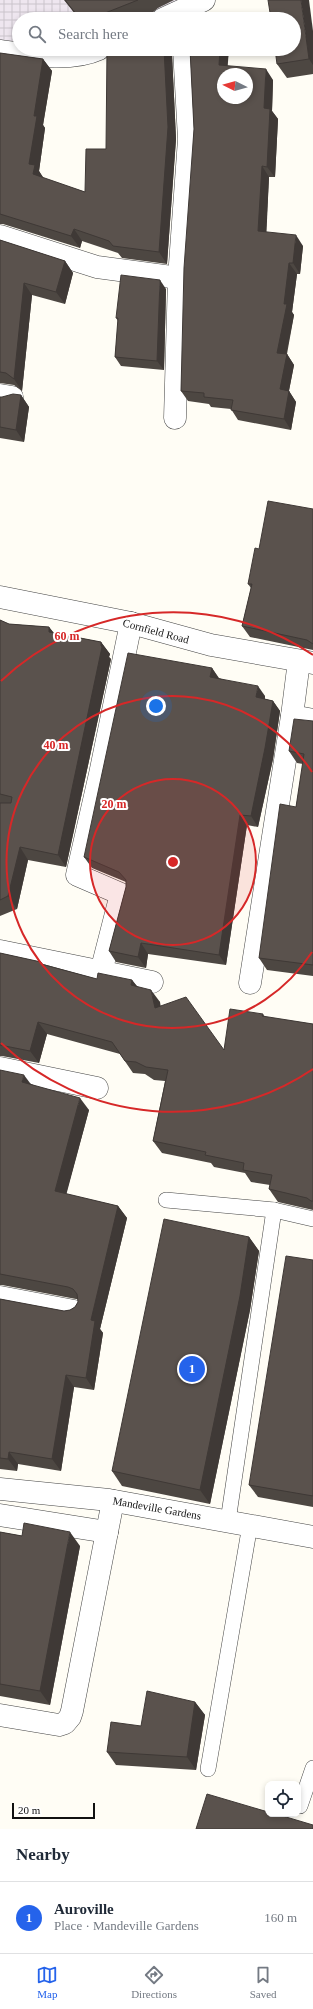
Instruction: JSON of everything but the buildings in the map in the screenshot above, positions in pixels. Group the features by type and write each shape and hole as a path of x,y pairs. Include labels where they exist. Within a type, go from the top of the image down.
{"street":[{"path":"183,12 204,0"},
{"path":"0,51 12,53"},
{"path":"33,56 48,56"},
{"path":"175,418 179,278 189,139 184,56"},
{"path":"0,236 97,267 179,278"},
{"name":"Cornfield Road","path":"0,597 131,623 211,645 306,662"},
{"path":"101,972 121,894 77,875 100,774 131,623"},
{"path":"250,984 292,716 306,662"},
{"path":"292,716 313,720"},
{"path":"0,951 152,982"},
{"path":"0,1068 98,1088"},
{"path":"0,1297 74,1311"},
{"name":"Mandeville Gardens","path":"0,1489 113,1501 313,1537"},
{"path":"0,1715 59,1725 65,1723 70,1717 80,1674 113,1501"},
{"path":"0,1515 107,1532"}],"lane":[{"path":"166,1200 274,1210 313,1219"},
{"path":"228,1521 274,1210"},
{"path":"208,1770 250,1525"},
{"path":"301,1803 313,1768"}],"shaded area":[{"path":"0,0 192,0 165,12 12,12 12,44 0,41"}],"place":[{"name":"Auroville","path":"192,1369"}]}
